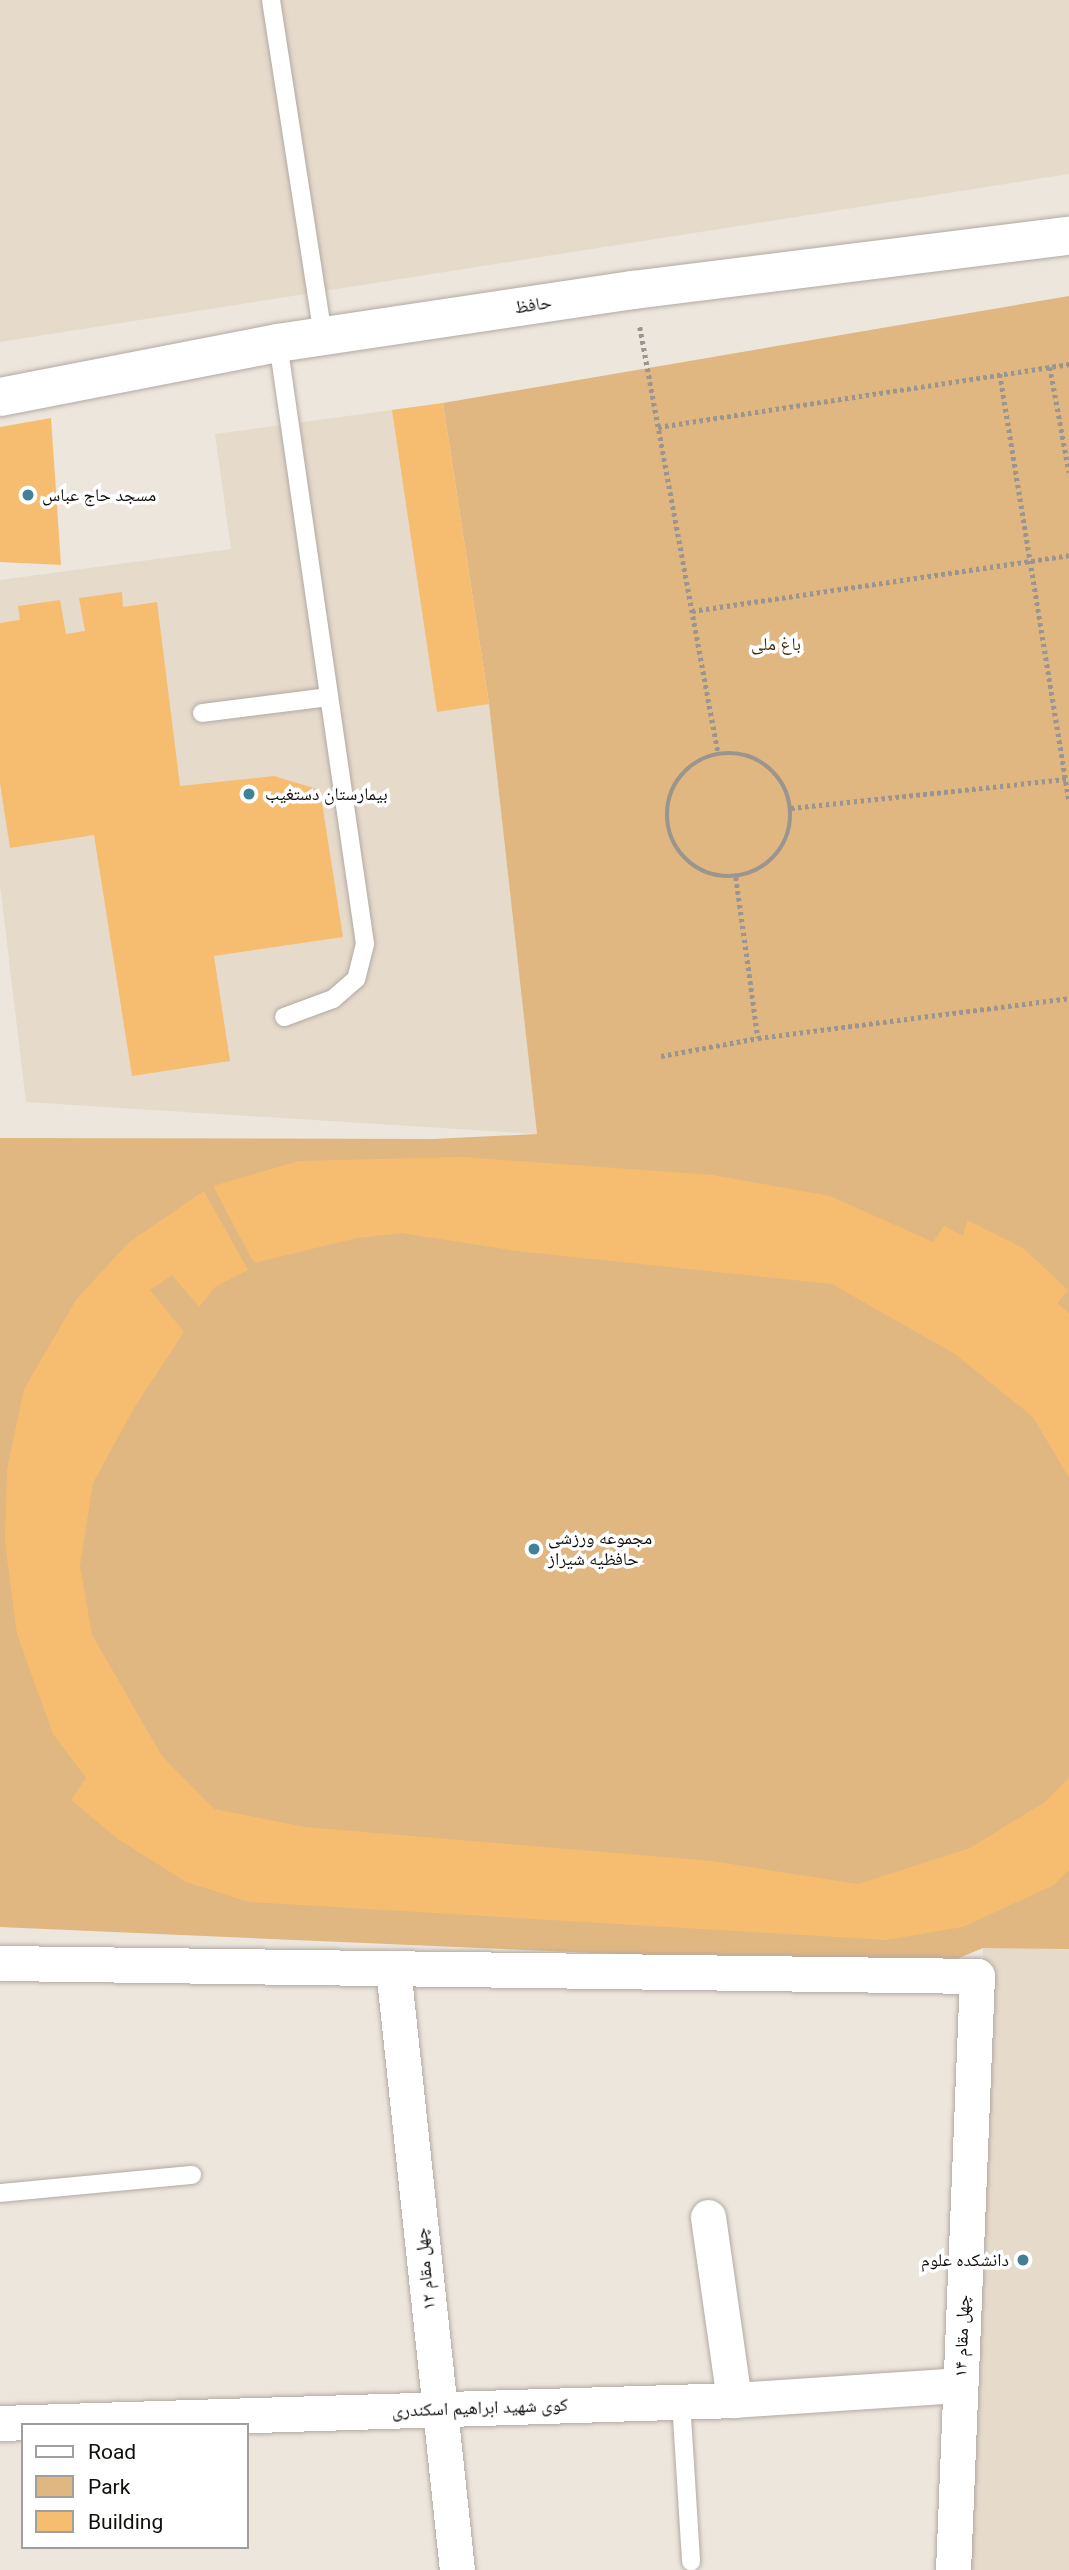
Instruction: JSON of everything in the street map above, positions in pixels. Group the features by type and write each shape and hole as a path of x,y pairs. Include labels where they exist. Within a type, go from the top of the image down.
{"main road":[{"name":"حافظ","path":"0,397 278,343 633,290 1069,236"}],"street":[{"path":"0,1963 393,1968"},
{"name":"چهل مقام ۱۴","path":"393,1968 977,1976 953,2570"},
{"name":"چهل مقام ۱۲","path":"393,1968 457,2570"},
{"path":"708,2217 734,2400"},
{"name":"کوی شهید ابراهیم اسکندری","path":"0,2423 734,2400 960,2385"}],"lane":[{"path":"271,0 323,337"},
{"path":"278,343 365,944 356,979 333,999 284,1017"},
{"path":"202,713 328,697"},
{"path":"0,2193 192,2175"},
{"path":"681,2401 691,2562"}],"path":[{"path":"633,290 718,753"},
{"path":"658,427 1069,364"},
{"path":"1050,367 1069,472"},
{"path":"1000,374 1069,799"},
{"path":"692,611 1069,555"},
{"path":"718,753 758,759 783,786 791,808 786,839 775,857 755,872 736,877 716,876 692,866 670,838 666,806 676,780 693,762 718,753"},
{"path":"791,808 1068,780"},
{"path":"736,877 758,1038"},
{"path":"661,1056 758,1038 1069,998"}],"shaded area":[{"path":"0,0 1069,0 1069,174 0,342"},
{"name":"بیمارستان دستغیب","path":"443,403 489,704 537,1134 26,1102 0,885 0,580 231,549 215,434"},
{"name":"دانشکده علوم","path":"983,1948 1069,1949 1069,2570 969,2570"}],"green space":[{"name":"مجموعه ورزشی حافظیه شیراز","path":"1069,296 1069,1949 983,1948 935,1968 0,1927 0,1138 432,1139 537,1134 489,704 443,403"}],"building":[{"path":"443,403 489,704 437,712 392,410"},
{"name":"مسجد حاج عباس","path":"51,418 61,565 0,562 0,427"},
{"path":"122,592 123,607 157,602 180,786 274,776 320,790 343,937 214,956 230,1061 132,1076 94,835 10,848 0,783 0,623 20,620 18,606 60,600 66,634 85,631 79,598"},
{"path":"463,1157 713,1175 830,1196 933,1242 944,1226 963,1236 967,1220 1023,1248 1068,1290 1057,1303 1069,1313 1069,1478 1033,1417 955,1354 832,1284 516,1251 402,1233 357,1238 254,1263 213,1186 299,1161"},
{"path":"204,1191 248,1270 215,1287 199,1307 172,1275 150,1290 184,1332 134,1408 93,1483 80,1566 92,1635 162,1756 214,1809 305,1827 712,1861 858,1884 970,1848 1045,1802 1069,1778 1069,1870 1054,1885 963,1927 886,1940 249,1902 186,1882 118,1839 71,1800 86,1778 53,1734 17,1634 5,1543 7,1470 24,1389 76,1300 128,1243"}],"place":[{"name":"مسجد حاج عباس","path":"28,495"},
{"name":"بیمارستان دستغیب","path":"249,794"},
{"name":"مجموعه ورزشی حافظیه شیراز","path":"534,1549"},
{"name":"دانشکده علوم","path":"1023,2260"}],"park label":[{"name":"باغ ملی","path":"776,644"}]}
